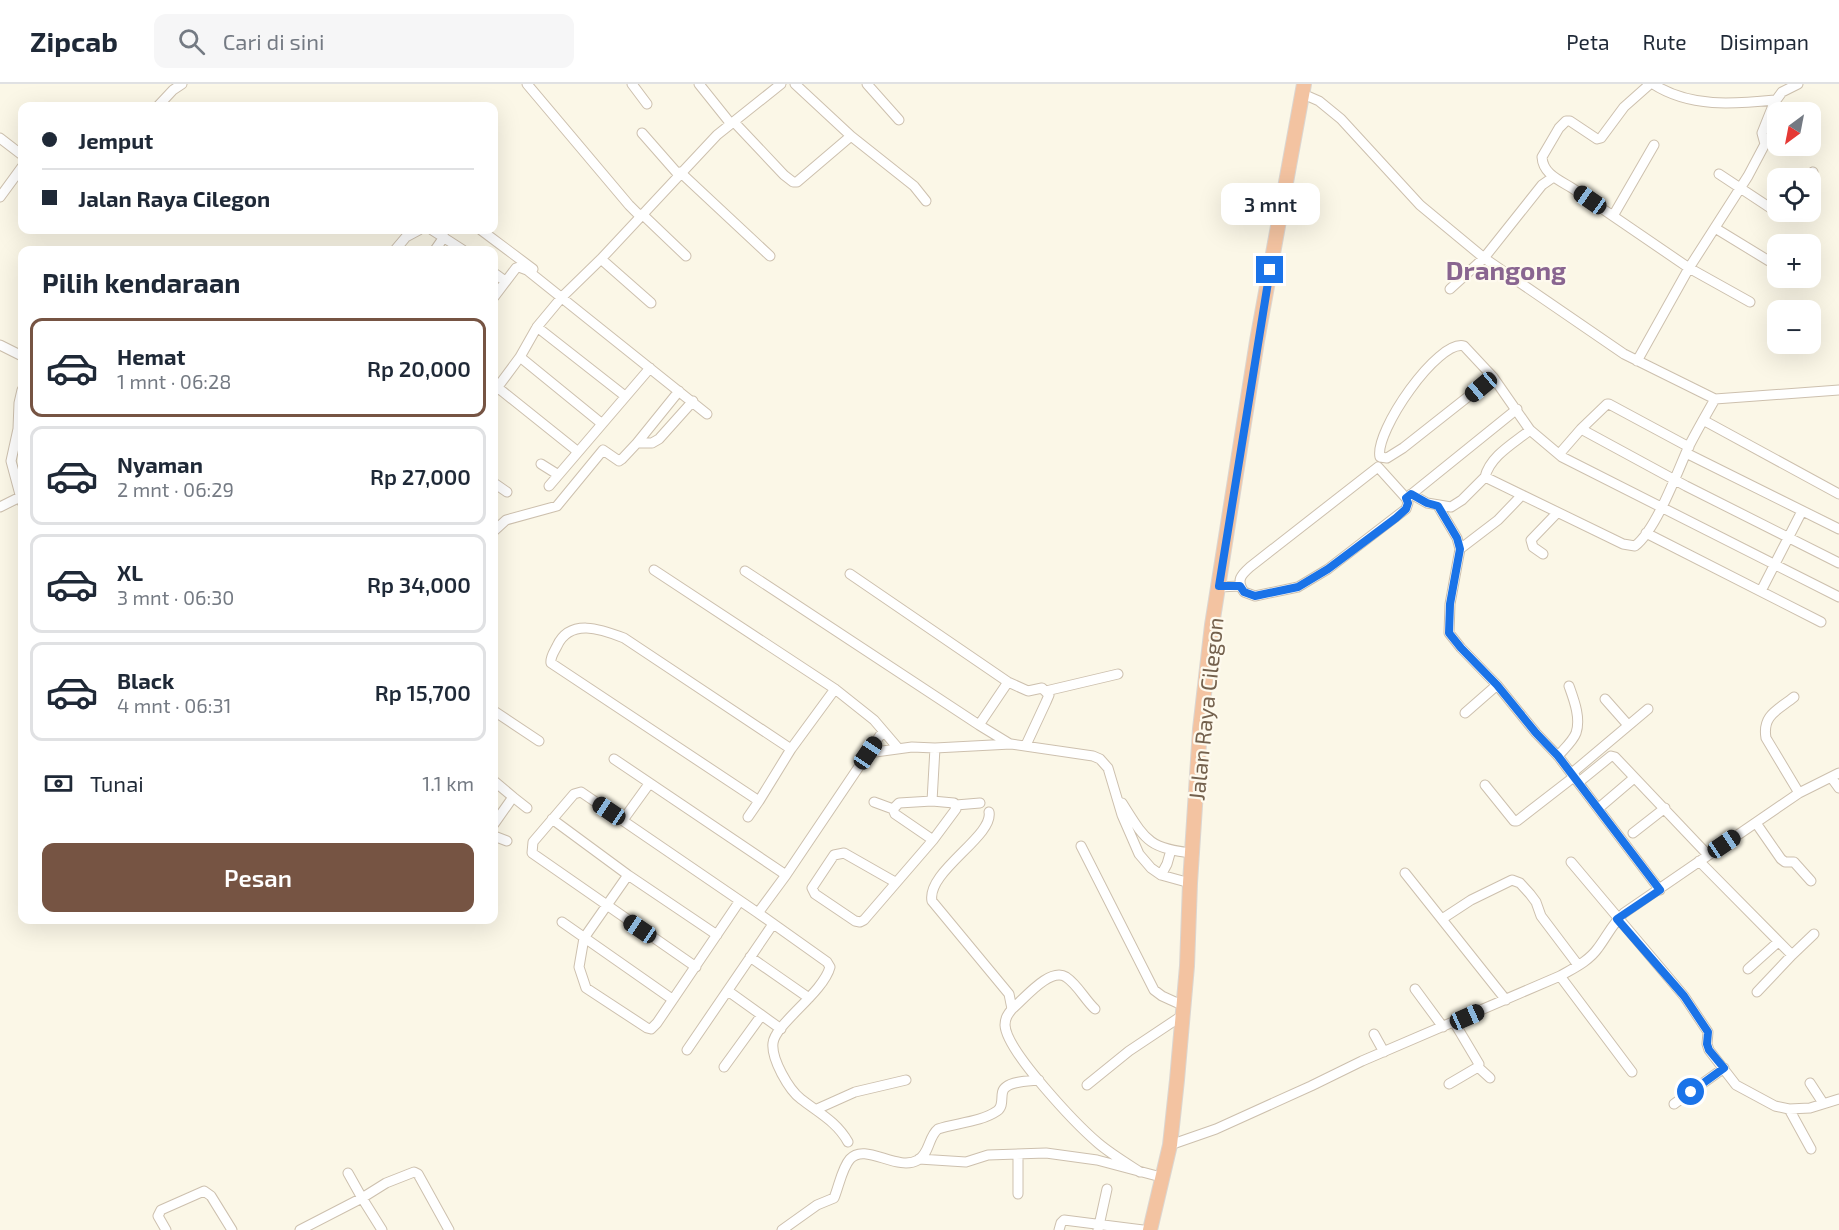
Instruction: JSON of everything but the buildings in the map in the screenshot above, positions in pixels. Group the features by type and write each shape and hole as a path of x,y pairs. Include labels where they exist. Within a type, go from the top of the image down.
{"highway":[{"name":"Jalan Raya Cilegon","path":"1150,1230 1170,1145 1187,966 1200,729 1219,586 1257,341 1303,89"}],"street":[{"path":"162,102 182,84"},
{"path":"527,84 628,205 686,256"},
{"path":"632,84 647,104"},
{"path":"699,84 732,123 789,180 797,182 850,136"},
{"path":"795,84 850,136 914,186 926,201"},
{"path":"867,84 899,120"},
{"path":"1750,302 1689,268 1562,182 1552,178 1543,164 1542,157 1564,123 1570,122 1597,138 1601,138 1624,107 1652,84 1679,97 1723,104 1775,100"},
{"path":"1637,361 1689,268 1765,144 1762,133 1775,100 1782,92 1798,84"},
{"path":"498,385 520,357 537,327 564,295 601,259 717,135 778,85"},
{"path":"1303,89 1341,119 1420,205 1484,258 1599,339 1637,361 1715,399 1839,390"},
{"path":"642,133 679,173 770,256"},
{"path":"0,138 18,152"},
{"path":"1613,216 1654,145"},
{"path":"0,197 18,172"},
{"path":"1719,174 1767,206"},
{"path":"1450,289 1484,258 1542,185 1552,178"},
{"path":"1715,228 1767,260"},
{"path":"398,246 412,234"},
{"path":"439,234 457,246"},
{"path":"486,234 564,295 707,414"},
{"path":"438,246 444,237"},
{"path":"601,259 651,303"},
{"path":"498,291 516,268 523,268 564,295"},
{"path":"498,276 505,281"},
{"path":"537,327 625,396"},
{"path":"1387,458 1380,457 1378,453 1394,414 1422,373 1450,348 1459,344 1464,345 1493,377 1530,430 1561,455 1839,597"},
{"path":"0,345 18,354"},
{"path":"520,357 601,423"},
{"path":"549,486 650,368"},
{"path":"1493,377 1250,567 1240,576 1240,586 1244,592 1255,596 1298,587 1328,569 1396,518 1408,506 1409,496 1517,409"},
{"path":"498,391 577,451"},
{"path":"589,439 619,461 637,443 679,391"},
{"path":"1485,477 1623,544 1635,546 1641,541 1661,507 1715,399"},
{"path":"637,443 655,441 693,401"},
{"path":"1561,455 1561,452 1581,429 1607,404 1610,404 1688,450 1839,529"},
{"path":"1703,420 1839,494"},
{"path":"1581,429 1839,563"},
{"path":"1378,467 1409,496 1438,506 1450,507 1462,500 1485,477 1495,458 1530,430"},
{"path":"18,436 11,460 18,487"},
{"path":"498,526 506,520 557,506 603,450"},
{"path":"541,464 557,474"},
{"path":"498,486 507,492"},
{"path":"1460,549 1498,520 1522,495"},
{"path":"0,507 18,500"},
{"path":"1438,506 1457,538 1460,549 1450,604 1449,633 1558,756 1660,890"},
{"path":"1761,591 1802,511"},
{"path":"1543,554 1533,547 1531,540 1557,513"},
{"path":"1646,533 1821,622"},
{"path":"654,570 836,689 867,714 898,748"},
{"path":"745,571 1011,744"},
{"path":"850,574 1008,682 1028,691 1042,688 1049,695 1026,745"},
{"path":"1219,586 1240,586"},
{"path":"759,801 551,663 550,659 560,638 570,629 580,628 597,629 624,638 791,749"},
{"path":"1046,692 1118,674"},
{"path":"979,725 1008,682"},
{"path":"1465,713 1497,685"},
{"path":"1558,756 1576,735 1576,707 1569,686"},
{"path":"748,817 791,749 836,689"},
{"path":"1794,697 1766,719 1764,728 1766,738 1799,793"},
{"path":"1605,699 1628,725"},
{"path":"1575,777 1628,725 1648,709"},
{"path":"498,714 540,741"},
{"path":"758,913 883,730"},
{"path":"868,753 898,748 1011,744 1084,753 1100,759 1108,768 1132,841 1139,854 1151,868 1161,874 1190,883"},
{"path":"932,801 935,748"},
{"path":"1485,785 1514,821 1517,821 1575,777 1611,756 1619,759 1634,778 1708,855"},
{"path":"614,759 786,875"},
{"path":"1170,1145 1216,1129 1384,1052 1560,976 1588,958 1617,919 1799,793 1835,775 1839,788"},
{"path":"1600,807 1634,778"},
{"path":"498,784 527,808"},
{"path":"623,820 649,784"},
{"path":"696,967 532,853 533,842 574,794 579,791 623,820 827,962 830,967 828,973 809,998 780,1029 773,1041 775,1060 793,1091 834,1124 848,1142"},
{"path":"1118,796 1146,838 1159,847 1193,853"},
{"path":"498,818 513,797"},
{"path":"874,801 893,810 895,814 933,840"},
{"path":"893,810 899,803 932,801 956,805 980,803"},
{"path":"895,882 840,852 834,855 812,888 815,894 855,921 864,920 933,840 955,811 956,805"},
{"path":"1633,833 1665,808"},
{"path":"498,809 502,812"},
{"path":"989,812 990,818 986,826 955,859 932,889 931,899 935,907 1009,994 1012,1008"},
{"path":"552,819 628,875 717,935"},
{"path":"1756,822 1781,859 1785,862 1794,862 1811,881"},
{"path":"498,838 507,842"},
{"path":"1081,846 1154,990 1183,1010 1088,1085"},
{"path":"1161,874 1171,850"},
{"path":"1699,861 1792,955"},
{"path":"1571,862 1684,996 1708,1032 1709,1050 1736,1085 1775,1106 1789,1109 1810,1108 1839,1099"},
{"path":"1405,873 1506,1000"},
{"path":"628,875 584,938 579,967 584,986 590,992 647,1028 653,1027 739,902"},
{"path":"1442,919 1471,900 1512,880 1516,881 1536,902 1539,914 1578,965"},
{"path":"562,922 672,999"},
{"path":"687,1050 773,924"},
{"path":"1757,992 1814,934"},
{"path":"1748,969 1778,942"},
{"path":"750,957 809,998"},
{"path":"1095,1010 1066,976 1057,974 1048,977 1012,1008 1006,1018 1005,1026 1008,1037 1038,1080 1076,1123 1095,1141 1140,1172"},
{"path":"1560,976 1632,1072"},
{"path":"1415,989 1443,1026"},
{"path":"728,991 780,1029"},
{"path":"724,1067 761,1016"},
{"path":"1454,1022 1478,1060 1478,1067 1490,1078"},
{"path":"1374,1034 1384,1052"},
{"path":"1449,1084 1478,1067"},
{"path":"1674,1104 1724,1068"},
{"path":"817,1110 855,1092 906,1080"},
{"path":"920,1159 926,1152 933,1133 938,1129 990,1115 999,1110 1003,1090 1007,1086 1038,1080"},
{"path":"1810,1083 1823,1103"},
{"path":"1789,1109 1811,1149"},
{"path":"782,1230 817,1205 834,1198 848,1161 855,1155 867,1153 897,1162 911,1162 920,1159 966,1162 988,1155 1046,1153 1097,1160 1161,1177"},
{"path":"1018,1154 1018,1194"},
{"path":"300,1230 386,1183 414,1172 418,1174 449,1230"},
{"path":"348,1173 382,1230"},
{"path":"1099,1227 1107,1189"},
{"path":"166,1230 158,1216 161,1210 204,1191 211,1196 232,1230"},
{"path":"1059,1230 1064,1220 1099,1227 1143,1230"}],"district":[{"name":"Drangong","path":"1506,271"}],"route":[{"path":"1270,270 1219,586 1240,586 1244,592 1255,596 1298,587 1328,569 1396,518 1408,506 1406,498 1411,494 1438,506 1457,538 1460,549 1448,625 1453,640 1497,685 1558,756 1660,890 1633,906 1617,919 1684,996 1708,1032 1709,1050 1724,1068 1691,1092"}]}
